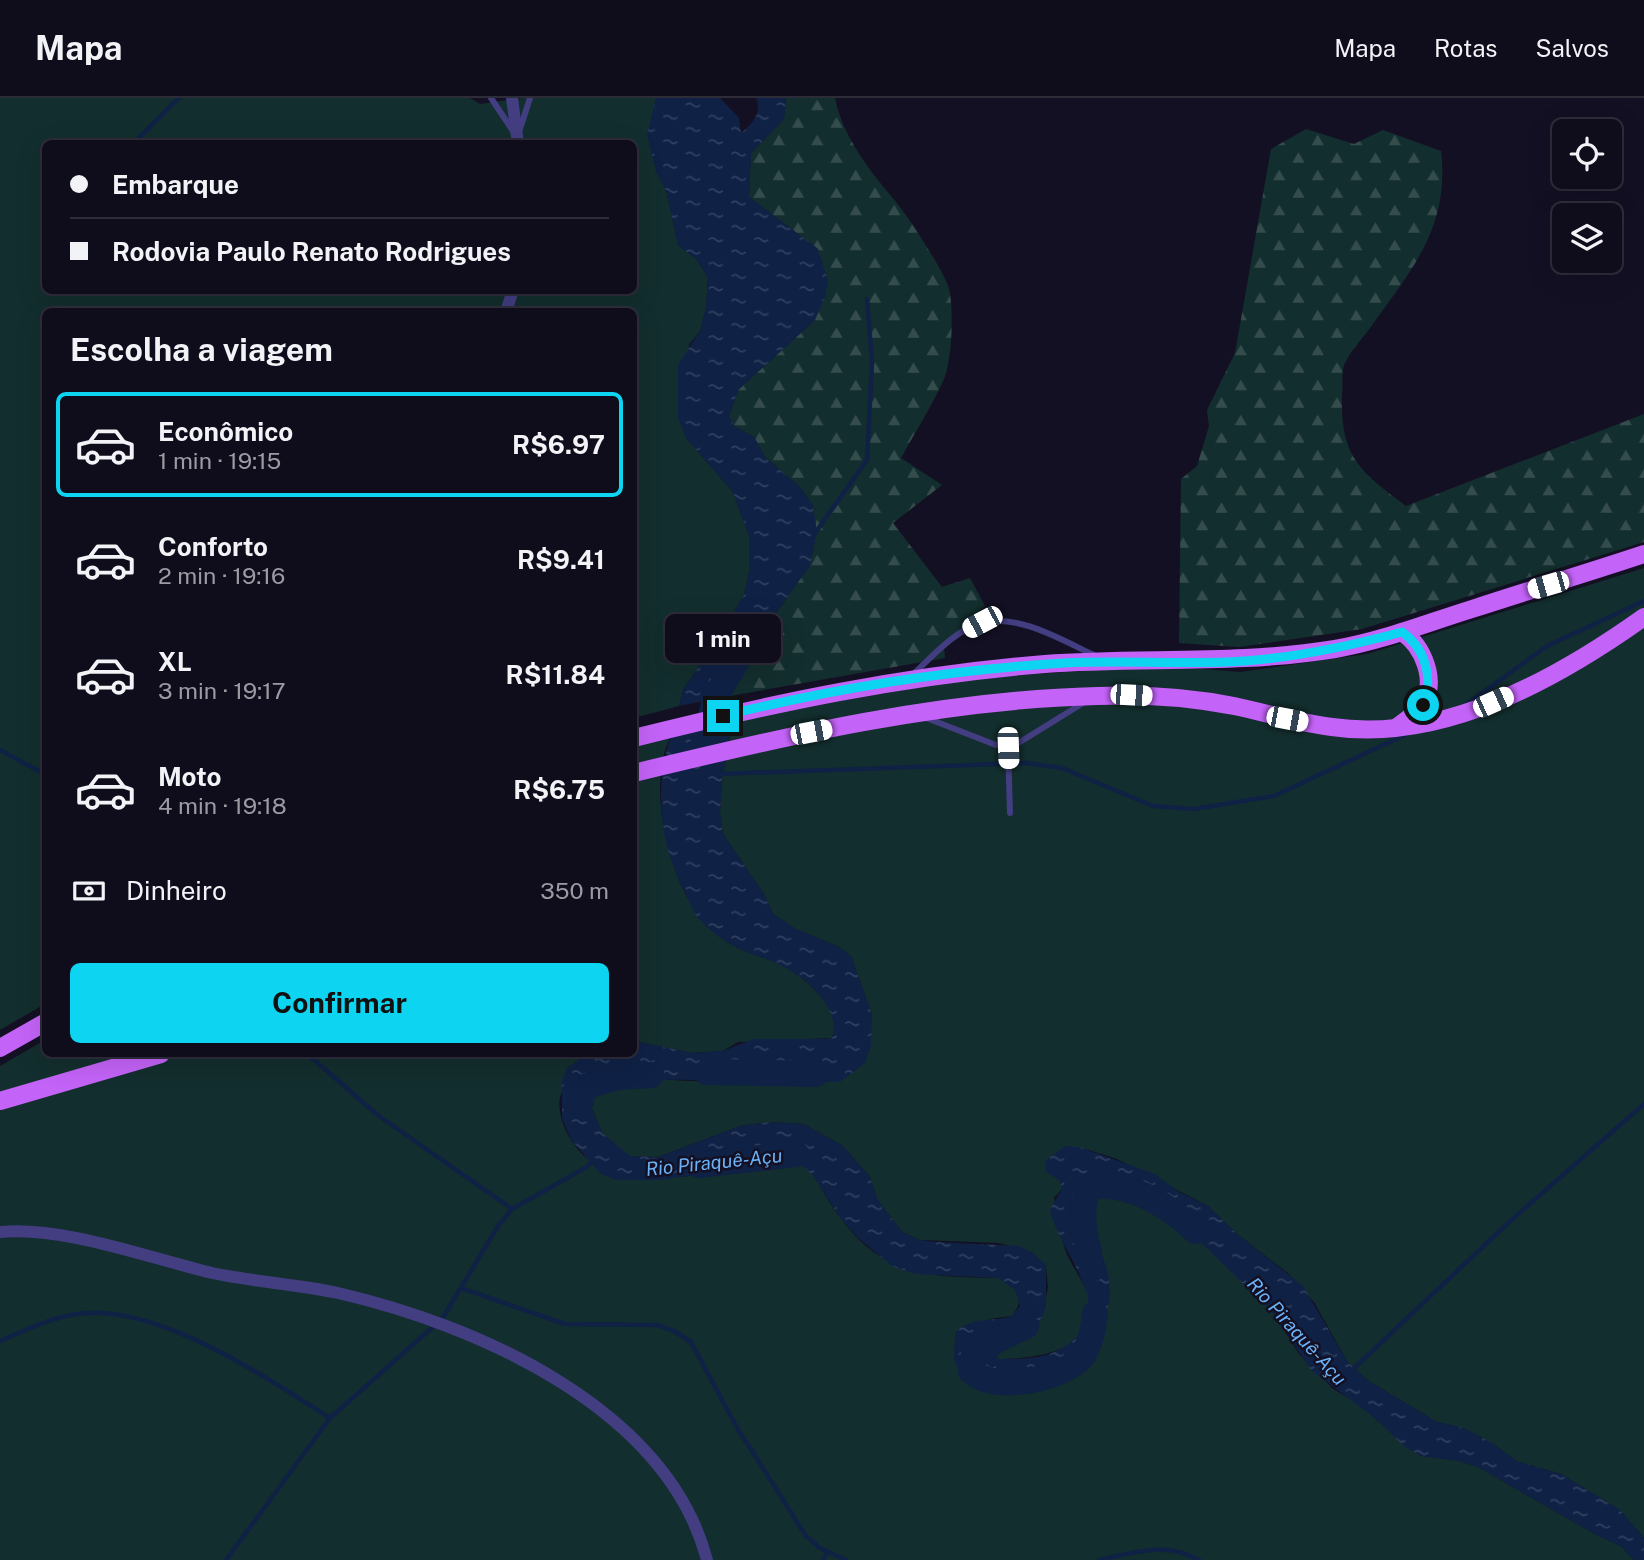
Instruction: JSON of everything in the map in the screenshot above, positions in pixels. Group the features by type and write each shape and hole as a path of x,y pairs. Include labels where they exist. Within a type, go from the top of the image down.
{"main road":[{"path":"637,736 745,710 908,679 970,671 1107,661 1256,660 1339,648 1402,632 1644,554"},
{"path":"638,772 741,746 912,713 982,703 1095,695 1179,698 1334,728 1394,730 1448,718 1542,680 1644,617"},
{"path":"1394,730 1423,705 1427,688 1425,661 1419,648 1402,632"},
{"path":"0,1048 42,1024"},
{"path":"0,1101 151,1057"}],"street":[{"path":"512,98 518,140"},
{"path":"0,1232 52,1235 215,1273 336,1293 423,1316 477,1338 559,1380 601,1410 629,1436 659,1468 692,1518 706,1560"}],"lane":[{"path":"491,98 517,140"},
{"path":"518,140 530,98"},
{"path":"908,679 960,634 982,622 1021,624 1107,661"},
{"path":"912,713 1008,748 1025,741 1095,695"},
{"path":"1008,748 1010,813"}],"green space":[{"path":"0,98 470,98 480,104 523,98 656,98 656,171 666,190 678,245 696,259 708,277 706,308 700,331 689,345 686,438 733,492 749,536 749,572 744,595 713,647 684,688 679,706 637,717 637,308 42,308 42,1006 0,1030"},
{"path":"786,98 835,98 851,141 909,219 946,281 951,298 952,321 947,370 901,458 942,485 893,523 942,587 970,578 985,606 944,647 945,658 713,699 787,598 813,506 801,488 765,457 754,437 734,426 729,416 738,390 815,320 818,249 749,197 751,153 784,119"},
{"path":"1306,129 1354,144 1383,130 1441,151 1439,203 1424,247 1400,287 1353,349 1344,366 1342,415 1345,433 1349,448 1365,472 1406,506 1644,414 1644,542 1362,629 1239,647 1179,643 1181,479 1197,466 1209,426 1207,410 1235,353 1271,149"},
{"path":"1644,568 1644,1538 1620,1510 1561,1474 1516,1461 1489,1441 1463,1428 1437,1422 1367,1380 1347,1361 1314,1302 1289,1274 1237,1234 1208,1206 1117,1159 1079,1147 1060,1181 1062,1189 1054,1198 1066,1253 1089,1300 1089,1317 1084,1331 1074,1342 1061,1349 1029,1357 998,1359 988,1347 990,1342 1028,1336 1040,1321 1048,1288 1046,1266 1033,1253 999,1243 920,1240 902,1232 877,1199 870,1177 843,1146 804,1124 769,1122 740,1126 658,1157 629,1156 602,1133 588,1099 595,1085 605,1078 697,1081 759,1069 778,1071 790,1076 872,1015 851,956 839,947 794,928 773,914 764,894 723,834 720,813 722,781 733,720 971,678 1164,666 1240,672 1367,654"},
{"path":"672,733 663,760 661,811 672,862 694,909 709,928 727,942 786,967 812,987 827,1004 836,1022 832,1038 738,1042 723,1051 692,1053 637,1042 637,742"},
{"path":"42,1042 42,1057 583,1057 567,1080 560,1098 560,1109 562,1122 570,1138 578,1150 592,1161 639,1174 667,1178 704,1173 730,1162 753,1157 779,1156 793,1159 805,1165 844,1223 880,1256 899,1266 920,1272 943,1276 998,1278 1011,1285 1019,1298 1016,1310 1012,1316 989,1319 964,1374 1033,1373 1106,1321 1107,1269 1078,1224 1075,1208 1099,1189 1123,1183 1165,1207 1251,1289 1274,1314 1299,1354 1332,1388 1355,1402 1421,1456 1460,1461 1478,1467 1593,1533 1621,1546 1634,1560 0,1560 0,1066"}],"water":[{"path":"656,98 720,98 739,118 741,133 757,113 756,98 786,98 784,119 751,153 749,197 818,249 828,281 825,297 815,320 738,390 729,416 734,426 754,437 765,457 801,488 813,506 817,532 810,566 713,699 679,706 684,688 713,647 744,595 749,572 749,536 733,492 686,438 678,418 678,365 700,331 706,308 708,277 696,259 678,245 666,190 656,171 647,135"},
{"path":"733,720 722,780 720,813 723,834 764,894 773,914 794,928 839,947 851,956 872,1015 871,1046 865,1063 840,1082 805,1081 773,1068 761,1067 709,1080 605,1079 595,1085 588,1100 602,1133 630,1156 658,1157 740,1126 769,1122 804,1124 843,1146 870,1177 877,1199 902,1232 920,1240 1019,1246 1033,1253 1046,1265 1046,1307 1040,1321 1028,1335 990,1342 988,1347 998,1359 1031,1358 1051,1353 1069,1344 1087,1322 1089,1307 1086,1291 1050,1209 1062,1189 1060,1181 1045,1171 1046,1160 1065,1146 1079,1147 1155,1174 1179,1192 1208,1206 1237,1234 1303,1286 1347,1361 1367,1380 1437,1422 1463,1428 1489,1441 1516,1461 1561,1474 1620,1510 1644,1538 1644,1560 1634,1560 1621,1546 1593,1533 1478,1467 1460,1461 1421,1456 1405,1447 1376,1419 1311,1370 1274,1314 1165,1207 1123,1183 1099,1189 1075,1208 1079,1225 1100,1254 1107,1269 1109,1299 1102,1324 1088,1344 1067,1360 1043,1370 1016,1376 988,1376 961,1372 954,1361 955,1333 968,1324 1012,1316 1020,1306 1015,1290 998,1278 915,1274 892,1266 857,1237 841,1219 812,1174 793,1159 753,1158 733,1161 703,1174 659,1180 616,1180 601,1174 571,1140 562,1118 562,1080 567,1068 583,1057 637,1057 637,1042 692,1053 723,1051 754,1039 825,1039 832,1038 834,1027 826,1004 808,983 786,968 731,944 698,918 693,909 670,855 662,815 662,773 672,733"}],"waterway":[{"path":"140,137 179,98"},
{"path":"813,536 867,460 872,363 867,299"},
{"path":"1464,706 1547,646 1644,601"},
{"name":"Rio Piraquê-Açu","path":"703,745 717,694 745,647"},
{"path":"717,774 1027,763 1062,768 1153,806 1194,809 1274,796 1409,733"},
{"path":"0,750 42,773"},
{"path":"310,1057 379,1116 512,1209"},
{"name":"Rio Piraquê-Açu","path":"707,1072 816,1074"},
{"name":"Rio Piraquê-Açu","path":"581,1101 583,1087 618,1077 651,1075"},
{"path":"1350,1372 1507,1224 1644,1104"},
{"name":"Rio Piraquê-Açu","path":"699,1165 796,1154"},
{"path":"226,1560 330,1418 442,1319 498,1226 512,1209 585,1168 594,1160"},
{"name":"Rio Piraquê-Açu","path":"1092,1269 1083,1215 1086,1195 1091,1187 1106,1186 1134,1191 1161,1204 1196,1231"},
{"path":"461,1288 565,1324 657,1325 674,1331 691,1342 736,1426 806,1536 820,1548 846,1560"},
{"path":"0,1341 71,1315 102,1313 136,1318 171,1329 206,1345 273,1382 330,1418"},
{"name":"Rio Piraquê-Açu","path":"1026,1326 995,1341 973,1358 971,1371 981,1378 1009,1382 1056,1373 1083,1356 1095,1314"},
{"path":"1099,1560 1150,1550 1175,1551 1199,1560"},
{"path":"823,1560 827,1552"}],"route":[{"path":"723,716 908,679 970,671 1107,661 1243,661 1339,648 1402,632 1419,648 1425,661 1427,688 1423,705"}]}
